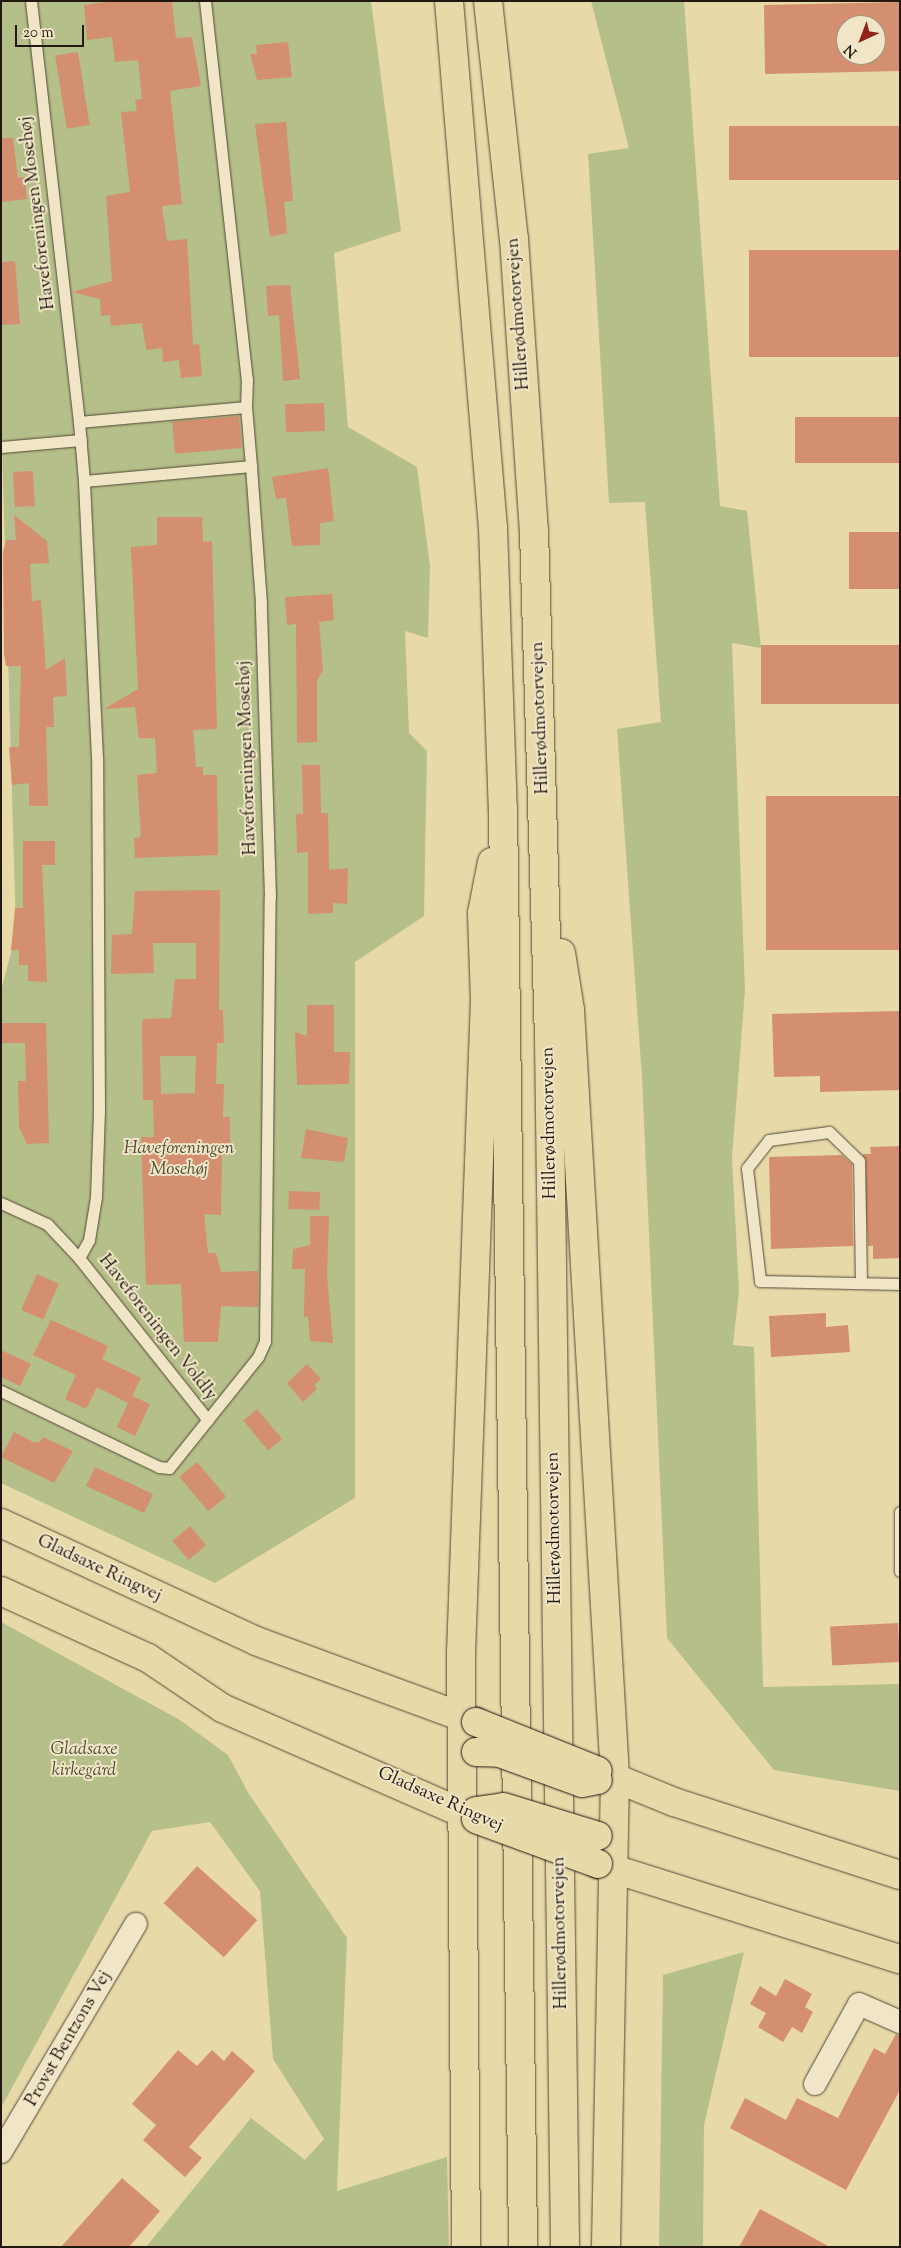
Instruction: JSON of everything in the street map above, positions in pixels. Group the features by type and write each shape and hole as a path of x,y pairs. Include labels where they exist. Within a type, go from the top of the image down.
{"main road":[{"path":"449,1 492,518 503,809 523,2247"},
{"name":"Hillerødmotorvejen","path":"488,1 514,239 534,522 546,867 565,2247"},
{"path":"466,2247 472,1815 469,1719 486,1000 482,913 503,809"},
{"path":"546,867 570,1010 604,1776 606,1834 606,2247"},
{"name":"Gladsaxe Ringvej","path":"1,1524 256,1641 469,1719 604,1776 684,1805 900,1876"},
{"name":"Gladsaxe Ringvej","path":"1,1591 148,1658 222,1708 400,1782 472,1815 606,1867 900,1959"},
{"path":"469,1755 500,1753 582,1783 604,1776"},
{"path":"472,1815 503,1807 606,1834"}],"street":[{"name":"Provst Bentzons Vej","path":"1,2152 136,1924"},
{"path":"815,2084 860,2004 900,2022"}],"lane":[{"name":"Haveforeningen Mosehøj","path":"31,1 81,440 97,758 99,1100 96,1197 90,1240 79,1258"},
{"name":"Haveforeningen Mosehøj","path":"205,1 247,379 246,407 251,466 270,897 266,1341 208,1420"},
{"path":"79,422 246,407"},
{"path":"1,447 81,440"},
{"path":"84,481 251,466"},
{"path":"861,1283 859,1161 829,1132 769,1140 747,1168 760,1281 900,1284"},
{"name":"Haveforeningen Voldly","path":"1,1203 47,1224 79,1258 208,1420 169,1468 159,1467 1,1391"},
{"path":"900,1512 900,1571"}],"green space":[{"name":"Haveforeningen Mosehøj","path":"1,1 371,1 401,231 334,253 348,427 417,467 430,566 428,638 405,631 409,733 427,751 424,916 355,962 355,1498 215,1583 1,1483 1,991 16,933 1,411"},
{"path":"591,1 684,1 720,506 747,511 761,648 732,643 745,990 732,1158 739,1291 733,1345 754,1347 763,1687 900,1684 900,1791 774,1770 667,1638 642,1077 617,729 661,722 645,502 609,503 588,154 629,148"},
{"name":"Gladsaxe kirkegård","path":"1,1622 180,1720 228,1755 249,1794 347,1938 337,2191 447,2157 449,2247 146,2247 251,2118 305,2160 324,2139 273,2059 260,1891 210,1822 152,1831 1,2108"},
{"path":"744,1952 704,2125 703,2247 659,2247 663,1975"}],"building":[{"path":"115,1 172,1 176,38 192,37 201,86 170,91 182,204 162,206 167,241 187,239 193,345 199,344 202,376 181,378 179,360 163,362 162,348 146,350 142,323 111,326 110,315 101,316 100,299 72,292 112,281 106,196 130,192 121,112 137,111 135,100 142,99 138,60 115,62 112,37 87,40 84,5"},
{"path":"900,2 900,71 765,74 764,5"},
{"path":"288,42 292,77 257,80 250,54 257,54 256,45"},
{"path":"78,52 90,125 67,129 55,56"},
{"path":"286,122 293,201 284,202 287,233 270,237 255,124"},
{"path":"729,126 900,126 900,180 729,180"},
{"path":"1,138 13,138 18,178 25,177 27,199 1,202"},
{"path":"749,250 900,250 900,357 749,357"},
{"path":"15,261 20,324 1,325 1,262"},
{"path":"290,285 300,379 283,381 279,315 268,316 266,286"},
{"path":"324,403 325,431 286,432 285,404"},
{"path":"239,416 242,448 175,454 172,422"},
{"path":"795,417 900,417 900,463 795,463"},
{"path":"328,468 334,521 320,523 320,545 292,546 286,498 276,499 272,477"},
{"path":"33,471 35,506 15,507 13,472"},
{"path":"14,515 47,541 49,563 30,564 32,601 41,600 46,670 65,658 67,696 53,697 54,727 46,727 48,806 29,806 29,783 12,785 9,747 19,747 21,666 6,666 4,654 3,552 6,540 16,540"},
{"path":"157,517 202,517 203,542 212,541 217,729 193,730 196,767 203,767 203,775 217,775 218,855 135,858 134,838 141,837 137,775 157,773 155,738 139,738 135,707 104,709 138,689 131,547 157,545"},
{"path":"849,532 900,532 900,589 849,589"},
{"path":"332,594 334,620 319,622 323,670 317,681 317,742 297,743 296,624 287,625 285,597"},
{"path":"761,645 900,645 900,704 761,704"},
{"path":"302,765 320,765 321,813 328,813 329,870 348,868 347,904 333,903 333,913 308,914 308,852 297,853 296,814 303,814"},
{"path":"766,796 900,796 900,950 766,950"},
{"path":"23,841 55,841 55,865 42,865 47,982 28,981 28,965 19,965 19,950 11,950 15,908 23,908"},
{"path":"220,890 219,1010 223,1010 224,1043 217,1043 216,1084 224,1084 223,1117 230,1117 230,1155 222,1155 221,1215 204,1214 208,1253 216,1253 221,1272 258,1271 258,1307 221,1306 218,1342 184,1342 181,1284 146,1285 141,1137 154,1137 153,1100 143,1100 143,1019 171,1018 175,979 196,979 196,943 153,943 154,973 111,974 112,935 132,934 135,891","holes":["160,1056 196,1056 195,1093 161,1094"]},
{"path":"307,1005 334,1005 334,1052 350,1052 349,1084 297,1085 295,1032 307,1036"},
{"path":"900,1011 900,1090 820,1092 820,1076 774,1077 772,1014"},
{"path":"1,1023 46,1023 49,1143 27,1144 19,1127 18,1081 26,1081 25,1043 1,1043"},
{"path":"306,1129 348,1138 344,1162 301,1158"},
{"path":"900,1146 900,1258 873,1259 873,1246 868,1246 863,1154 871,1154 870,1147"},
{"path":"842,1155 852,1164 853,1246 771,1249 769,1157"},
{"path":"289,1191 320,1192 319,1210 288,1209"},
{"path":"310,1216 329,1216 327,1275 333,1343 310,1341 308,1316 304,1317 305,1269 292,1269 293,1249 310,1245"},
{"path":"37,1274 59,1284 43,1319 21,1310"},
{"path":"826,1313 826,1327 848,1325 850,1352 771,1357 769,1316"},
{"path":"51,1320 108,1346 102,1359 141,1378 132,1396 150,1404 135,1436 117,1427 128,1403 97,1387 86,1409 65,1399 76,1375 33,1355"},
{"path":"1,1350 31,1364 20,1386 1,1377"},
{"path":"307,1364 321,1379 314,1385 317,1389 303,1402 287,1383"},
{"path":"257,1409 282,1439 268,1450 243,1421"},
{"path":"14,1432 33,1442 40,1442 43,1437 73,1451 54,1483 1,1457"},
{"path":"197,1462 226,1496 208,1511 179,1477"},
{"path":"95,1467 153,1494 144,1513 86,1486"},
{"path":"190,1526 206,1545 188,1560 172,1541"},
{"path":"898,1623 900,1662 832,1666 830,1627"},
{"path":"197,1866 257,1920 224,1957 164,1903"},
{"path":"785,1979 812,1994 805,2007 813,2012 802,2033 792,2027 783,2042 758,2027 766,2013 750,2004 760,1986 776,1996"},
{"path":"896,2034 900,2035 900,2090 846,2190 730,2128 745,2098 786,2120 797,2098 838,2118 874,2048 885,2054"},
{"path":"178,2050 197,2066 212,2050 224,2061 232,2051 255,2071 189,2147 202,2158 185,2177 143,2140 156,2125 132,2104"},
{"path":"122,2178 160,2211 129,2247 61,2247"},
{"path":"760,2209 830,2247 739,2247"}]}
